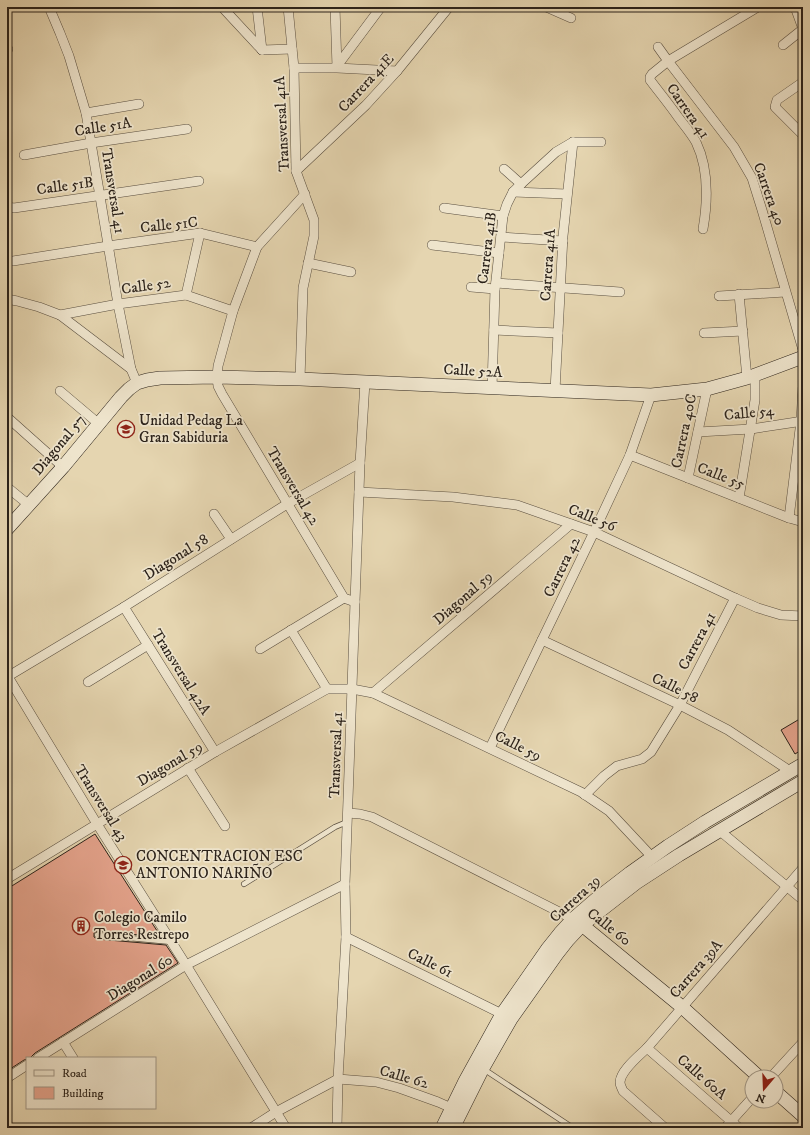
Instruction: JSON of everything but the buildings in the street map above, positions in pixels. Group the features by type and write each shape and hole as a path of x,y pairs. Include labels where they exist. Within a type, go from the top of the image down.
{"street":[{"name":"Transversal 41","path":"49,7 69,56 86,113 118,304 131,369 137,383"},
{"path":"222,7 262,50 292,49"},
{"path":"257,7 262,50"},
{"name":"Transversal 41A","path":"288,7 294,68 296,171 314,220 314,236 303,288 300,379"},
{"path":"337,67 335,12 343,7"},
{"path":"337,67 381,7"},
{"name":"Carrera 41E","path":"296,171 366,105 397,71 448,7"},
{"path":"546,7 571,18"},
{"path":"668,61 758,7"},
{"path":"782,45 803,29 795,7"},
{"name":"Carrera 40","path":"658,47 734,147 752,178 803,350"},
{"name":"Carrera 41","path":"668,61 652,74 650,80 689,131 696,142 703,161 706,183 706,214 703,229"},
{"path":"294,68 337,67 397,71"},
{"path":"803,82 777,100 775,104 775,107 803,136"},
{"path":"86,113 139,104"},
{"name":"Calle 51A","path":"24,155 91,143 187,129"},
{"path":"573,142 601,142"},
{"name":"Carrera 41B","path":"492,388 496,286 503,216 513,192 556,152 573,142"},
{"name":"Carrera 41A","path":"555,391 563,241 573,142"},
{"path":"504,169 521,184"},
{"name":"Calle 51B","path":"7,207 14,208 199,181"},
{"path":"513,192 568,194"},
{"path":"217,377 218,366 233,311 257,247 305,194"},
{"path":"444,208 503,216"},
{"path":"186,295 200,233"},
{"name":"Calle 51C","path":"13,261 200,233 257,247"},
{"path":"501,237 563,241"},
{"path":"432,245 499,253"},
{"path":"308,263 351,272"},
{"path":"471,287 496,286 560,288 620,292"},
{"path":"719,296 785,292"},
{"path":"739,498 755,400 743,331 740,294"},
{"name":"Calle 52","path":"60,315 118,304 186,295 233,311"},
{"path":"7,299 39,307 60,315 131,369"},
{"path":"494,330 558,333"},
{"path":"704,333 743,331"},
{"name":"Calle 52A","path":"137,383 160,378 217,377 300,379 651,395 707,389 803,358"},
{"name":"Transversal 42","path":"217,377 218,386 222,394 344,598"},
{"name":"Transversal 41","path":"337,1128 338,1079 346,937 345,884 360,462 365,382"},
{"name":"Diagonal 57","path":"7,529 63,467 120,396 137,383"},
{"path":"789,518 802,421 803,386"},
{"name":"Carrera 40C","path":"688,478 707,389"},
{"path":"60,391 98,424"},
{"name":"Carrera 42","path":"490,748 630,456 651,395"},
{"path":"7,417 63,467"},
{"name":"Calle 54","path":"698,432 751,429 802,421"},
{"name":"Calle 55","path":"630,456 789,518 803,522"},
{"name":"Diagonal 58","path":"7,676 124,606 287,504 360,462"},
{"path":"7,488 29,505"},
{"name":"Calle 56","path":"359,492 453,496 517,506 594,532 758,608 781,615 803,616"},
{"path":"214,514 231,539"},
{"name":"Diagonal 59","path":"373,693 571,524"},
{"path":"260,650 344,598 355,602"},
{"name":"Carrera 41","path":"585,795 604,776 617,766 642,759 650,752 680,705 735,598"},
{"name":"Transversal 42A","path":"124,606 215,752"},
{"path":"291,630 326,689"},
{"name":"Calle 58","path":"542,640 680,705 728,730 790,771"},
{"path":"88,682 148,644"},
{"name":"Transversal 43","path":"7,676 286,1128"},
{"name":"Diagonal 59","path":"7,879 188,768 326,689 352,689"},
{"name":"Calle 59","path":"352,689 373,693 585,795 609,811 652,858"},
{"name":"Carrera 39","path":"442,1128 456,1110 483,1068 511,1019 556,954 568,940 578,922 595,900 652,858 705,822 803,764"},
{"path":"188,768 225,826"},
{"name":"Carrera 39","path":"453,1128 456,1110 464,1083 502,1014 560,932 578,922 679,855 803,781"},
{"name":"Calle 60","path":"347,817 360,814 372,817 578,922 682,1007 750,1069"},
{"path":"720,831 803,900"},
{"name":"Carrera 39A","path":"665,1128 623,1091 620,1084 624,1071 647,1048 803,868"},
{"name":"Diagonal 60","path":"40,1057 186,966 345,884"},
{"name":"Calle 61","path":"346,937 502,1014"},
{"path":"63,1042 72,1057"},
{"path":"778,1069 803,1042"},
{"name":"Calle 60A","path":"647,1048 728,1125 739,1128"},
{"path":"7,1078 26,1066"},
{"path":"252,1128 276,1112 338,1079"},
{"name":"Calle 62","path":"338,1079 376,1082 399,1088 456,1110"},
{"path":"784,1099 803,1116"},
{"path":"728,1125 744,1107"}],"lane":[{"path":"244,884 335,827 347,817"},
{"path":"97,935 172,942"},
{"path":"483,1068 573,1128"}],"place":[{"name":"Unidad Pedag La Gran Sabiduria","path":"126,429"},
{"name":"CONCENTRACION ESC ANTONIO NARIÑO","path":"123,865"},
{"name":"Colegio Camilo Torres Restrepo","path":"81,926"}]}
